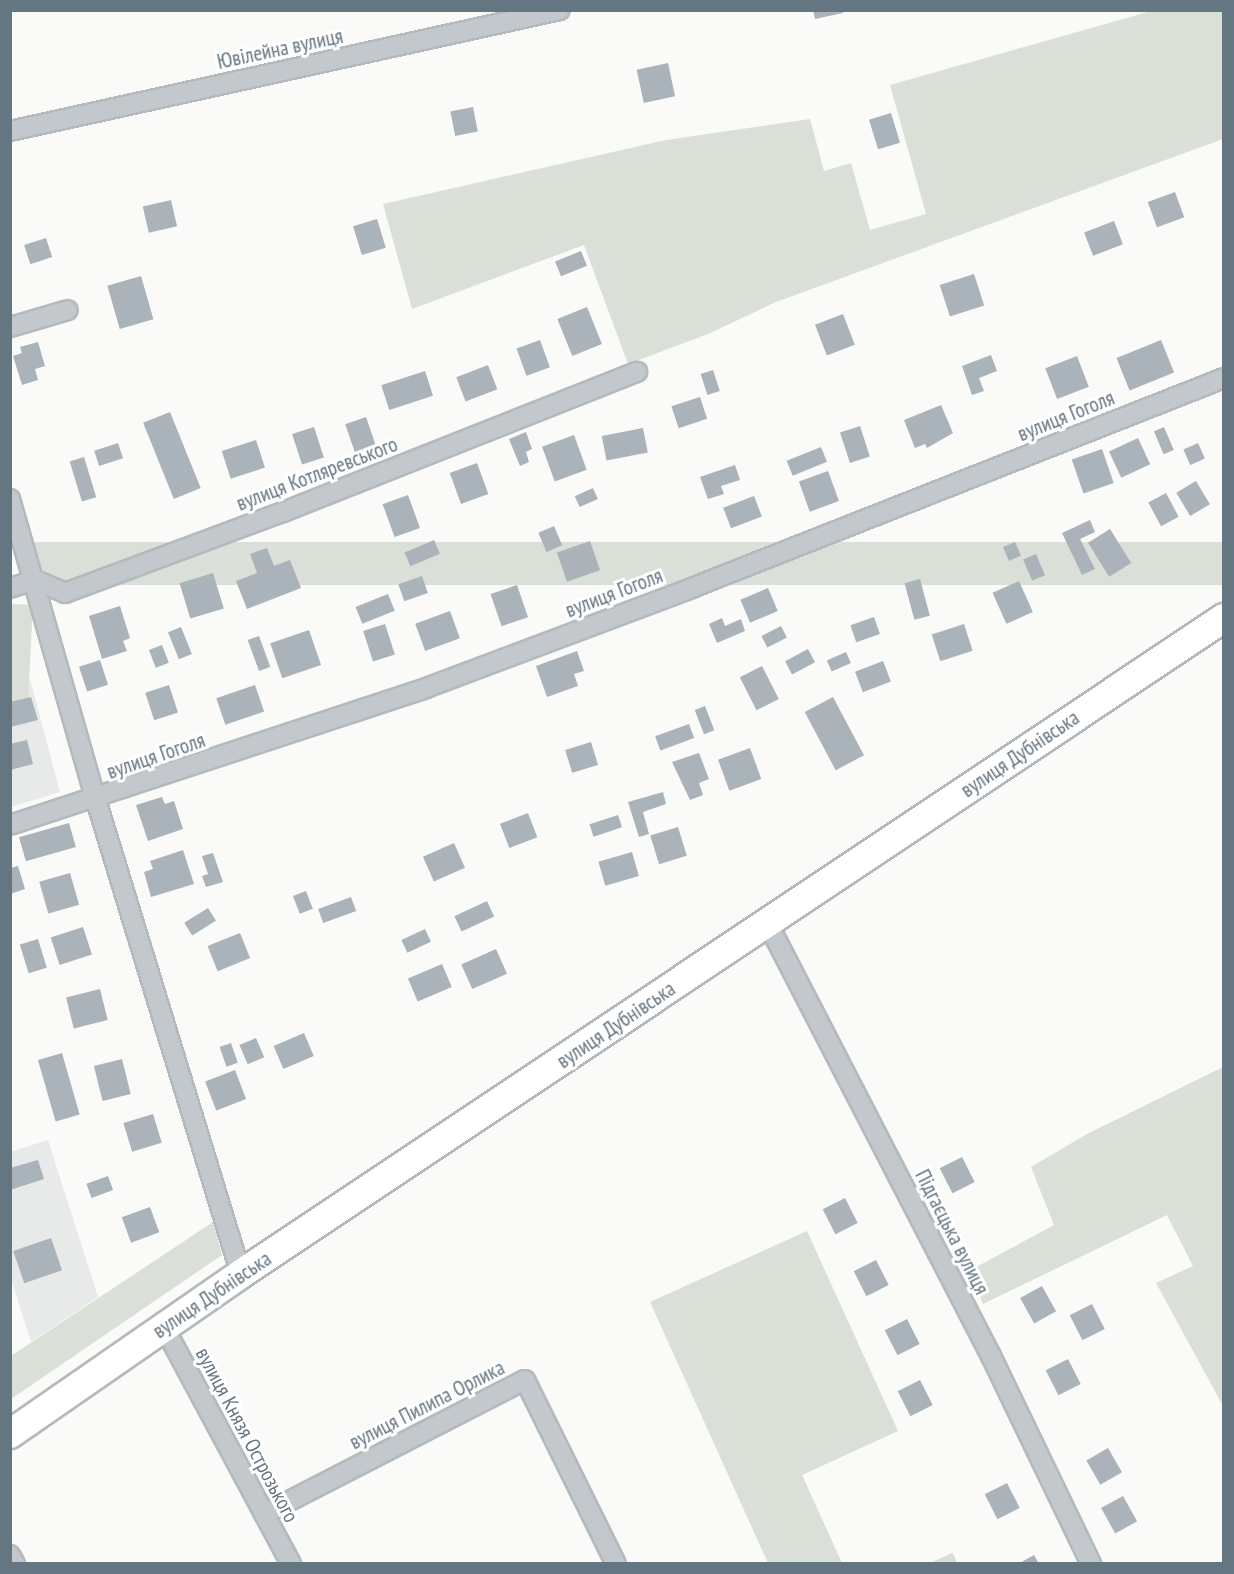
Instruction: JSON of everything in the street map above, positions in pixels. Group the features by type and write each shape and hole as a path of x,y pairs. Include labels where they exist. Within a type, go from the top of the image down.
{"highway":[{"name":"вулиця Дубнівська","path":"10,1434 241,1274 1224,618"}],"street":[{"name":"Ювілейна вулиця","path":"10,131 560,10"},
{"path":"10,327 68,310"},
{"name":"вулиця Котляревського","path":"34,580 65,593 283,512 637,372"},
{"name":"вулиця Гоголя","path":"10,825 96,800 426,688 1224,378"},
{"path":"10,499 96,800 241,1274"},
{"path":"10,588 34,580"},
{"name":"Підгаєцька вулиця","path":"768,924 991,1356 1091,1563"},
{"name":"вулиця Князя Острозького","path":"164,1328 291,1563"},
{"name":"вулиця Пилипа Орлика","path":"264,1514 525,1380 616,1563"},
{"path":"10,1555 15,1563"}],"shaded area":[{"path":"1155,10 1223,11 1223,139 776,302 708,334 628,364 584,245 412,309 383,204 666,140 810,119 824,171 851,163 870,230 926,214 890,85"},
{"path":"26,542 1223,542 1223,585 26,585"},
{"path":"10,604 60,792 11,807 10,807"},
{"path":"12,604 33,605 27,724 10,723"},
{"path":"1223,1067 1223,1406 1156,1283 1193,1266 1167,1215 983,1304 969,1271 1054,1225 1031,1167 1087,1134"},
{"path":"48,1140 98,1297 31,1342 11,1279 10,1152"},
{"path":"213,1222 222,1255 11,1399 11,1356"},
{"path":"807,1231 898,1431 802,1475 842,1563 768,1563 650,1302"},
{"path":"952,1553 957,1563 930,1563"}],"building":[{"path":"813,10 843,10 843,13 815,19"},
{"path":"668,63 675,96 644,103 637,70"},
{"path":"473,107 478,132 455,136 450,111"},
{"path":"891,113 900,143 878,149 869,120"},
{"path":"1175,192 1184,217 1157,227 1148,202"},
{"path":"171,200 177,226 149,233 143,207"},
{"path":"377,219 386,248 362,255 353,226"},
{"path":"1114,221 1123,244 1093,256 1084,232"},
{"path":"46,238 52,257 30,264 24,245"},
{"path":"581,251 587,266 561,276 555,261"},
{"path":"974,274 984,305 950,317 940,285"},
{"path":"141,276 153,319 120,329 107,286"},
{"path":"587,307 602,344 572,356 557,319"},
{"path":"843,314 855,345 827,356 815,325"},
{"path":"540,340 550,367 526,376 517,349"},
{"path":"1161,340 1174,372 1130,390 1116,358"},
{"path":"38,342 45,366 35,369 38,380 22,385 13,356 22,353 20,347"},
{"path":"991,355 997,371 979,378 984,391 972,395 962,366"},
{"path":"1077,356 1089,387 1057,399 1045,368"},
{"path":"488,365 497,389 466,401 456,377"},
{"path":"713,370 720,391 707,395 701,374"},
{"path":"425,371 433,396 389,410 381,385"},
{"path":"700,397 707,419 679,428 671,406"},
{"path":"941,405 953,433 927,448 925,444 915,448 904,420"},
{"path":"170,412 201,488 174,499 143,423"},
{"path":"366,417 376,446 355,453 345,424"},
{"path":"860,426 870,456 850,463 840,432"},
{"path":"314,427 324,457 302,465 292,434"},
{"path":"1164,427 1174,450 1164,454 1154,431"},
{"path":"643,428 648,453 607,461 602,436"},
{"path":"526,432 532,449 526,452 529,462 520,466 509,439"},
{"path":"574,435 587,470 555,481 542,447"},
{"path":"1138,438 1150,464 1121,478 1109,452"},
{"path":"256,440 265,468 231,479 222,451"},
{"path":"118,443 123,458 99,466 94,451"},
{"path":"1198,443 1205,459 1190,465 1183,450"},
{"path":"821,447 827,462 793,476 787,461"},
{"path":"1102,449 1114,483 1083,493 1072,459"},
{"path":"84,457 96,497 82,502 70,461"},
{"path":"477,463 488,494 461,504 450,473"},
{"path":"735,465 740,480 721,486 724,494 708,499 700,477"},
{"path":"828,471 839,501 810,512 799,482"},
{"path":"1196,481 1210,504 1190,516 1176,493"},
{"path":"593,488 598,499 580,507 575,496"},
{"path":"1166,493 1179,517 1161,526 1148,502"},
{"path":"408,495 420,528 395,537 383,504"},
{"path":"754,496 762,517 731,528 723,508"},
{"path":"1090,520 1095,532 1080,539 1095,569 1082,575 1062,533"},
{"path":"554,526 562,545 547,552 538,533"},
{"path":"1110,529 1131,563 1109,577 1088,543"},
{"path":"434,540 440,554 410,566 405,553"},
{"path":"590,541 600,570 567,582 557,552"},
{"path":"1015,542 1021,556 1009,561 1003,547"},
{"path":"267,548 274,566 290,560 301,588 247,609 236,581 257,573 250,554"},
{"path":"1036,554 1045,575 1032,581 1023,559"},
{"path":"213,573 224,608 190,619 180,583"},
{"path":"422,576 428,593 404,601 398,584"},
{"path":"920,579 930,616 914,620 905,583"},
{"path":"1019,581 1033,612 1006,624 993,593"},
{"path":"517,585 528,617 502,626 491,594"},
{"path":"768,588 778,611 750,623 740,600"},
{"path":"388,594 395,611 362,624 356,607"},
{"path":"120,606 130,638 123,641 127,651 102,659 89,616"},
{"path":"450,611 460,638 425,651 415,624"},
{"path":"874,617 880,634 856,642 850,625"},
{"path":"722,618 725,626 741,619 745,631 717,643 709,624"},
{"path":"385,624 395,654 373,662 363,631"},
{"path":"964,624 973,651 940,661 932,635"},
{"path":"781,626 787,638 767,648 761,636"},
{"path":"181,627 192,654 179,659 168,632"},
{"path":"309,630 321,665 282,678 270,643"},
{"path":"259,636 270,667 259,671 248,640"},
{"path":"162,645 169,663 156,668 149,650"},
{"path":"808,649 815,662 792,674 785,661"},
{"path":"577,651 584,671 574,674 578,686 547,697 536,666"},
{"path":"846,652 851,663 832,672 827,661"},
{"path":"100,660 108,685 87,692 79,667"},
{"path":"883,661 891,682 863,692 855,672"},
{"path":"762,666 779,699 757,710 740,677"},
{"path":"169,685 178,713 154,720 145,693"},
{"path":"255,685 264,711 225,725 216,698"},
{"path":"31,697 38,720 10,727 10,702"},
{"path":"833,697 864,755 836,770 805,712"},
{"path":"705,706 714,730 704,734 695,710"},
{"path":"689,724 694,738 660,750 655,736"},
{"path":"27,740 33,764 10,770 10,744"},
{"path":"591,742 598,765 572,773 565,750"},
{"path":"750,748 761,779 729,791 718,760"},
{"path":"699,753 709,779 699,783 703,795 690,800 672,762"},
{"path":"663,792 666,804 643,812 649,834 639,837 628,802"},
{"path":"162,797 165,804 174,801 183,829 148,841 136,805"},
{"path":"528,813 537,837 509,848 500,824"},
{"path":"618,815 622,827 593,837 589,824"},
{"path":"69,823 76,847 26,861 19,837"},
{"path":"678,827 687,856 659,864 650,835"},
{"path":"454,843 465,868 434,881 423,857"},
{"path":"183,850 194,884 151,897 144,872 153,869 150,861"},
{"path":"632,852 639,876 605,886 598,862"},
{"path":"213,853 223,882 206,887 202,876 208,874 202,856"},
{"path":"18,866 25,889 10,894 10,868"},
{"path":"70,873 79,905 48,914 39,882"},
{"path":"306,891 313,909 300,914 293,896"},
{"path":"351,897 356,911 323,923 318,909"},
{"path":"487,901 494,916 462,932 454,916"},
{"path":"208,908 216,921 192,936 184,923"},
{"path":"83,927 92,955 60,965 51,938"},
{"path":"425,929 431,942 407,953 401,940"},
{"path":"240,933 250,958 218,971 208,946"},
{"path":"38,939 47,968 29,973 20,945"},
{"path":"496,949 507,974 472,989 461,964"},
{"path":"442,964 452,987 418,1001 408,978"},
{"path":"100,989 108,1020 74,1029 66,997"},
{"path":"304,1033 314,1056 283,1069 274,1046"},
{"path":"256,1038 264,1057 248,1064 239,1045"},
{"path":"231,1043 238,1063 226,1067 220,1047"},
{"path":"62,1053 80,1115 56,1121 38,1060"},
{"path":"122,1059 131,1094 103,1101 94,1066"},
{"path":"235,1070 246,1099 216,1110 205,1081"},
{"path":"153,1114 162,1143 132,1152 123,1123"},
{"path":"962,1157 975,1182 952,1193 940,1168"},
{"path":"38,1160 44,1179 10,1190 10,1168"},
{"path":"108,1176 113,1190 92,1198 86,1184"},
{"path":"845,1198 858,1223 835,1234 823,1209"},
{"path":"150,1207 159,1232 131,1243 122,1217"},
{"path":"51,1238 62,1270 24,1283 13,1251"},
{"path":"876,1260 889,1285 866,1296 854,1271"},
{"path":"1042,1286 1056,1311 1034,1323 1020,1298"},
{"path":"1092,1304 1105,1329 1082,1340 1070,1315"},
{"path":"907,1319 920,1344 897,1355 885,1330"},
{"path":"1068,1359 1081,1384 1058,1395 1046,1370"},
{"path":"920,1380 933,1405 910,1416 898,1391"},
{"path":"1108,1448 1122,1472 1100,1485 1086,1460"},
{"path":"1007,1483 1020,1508 997,1519 985,1494"},
{"path":"1123,1496 1137,1521 1115,1533 1101,1508"},
{"path":"1034,1555 1039,1564 1018,1564"}]}
